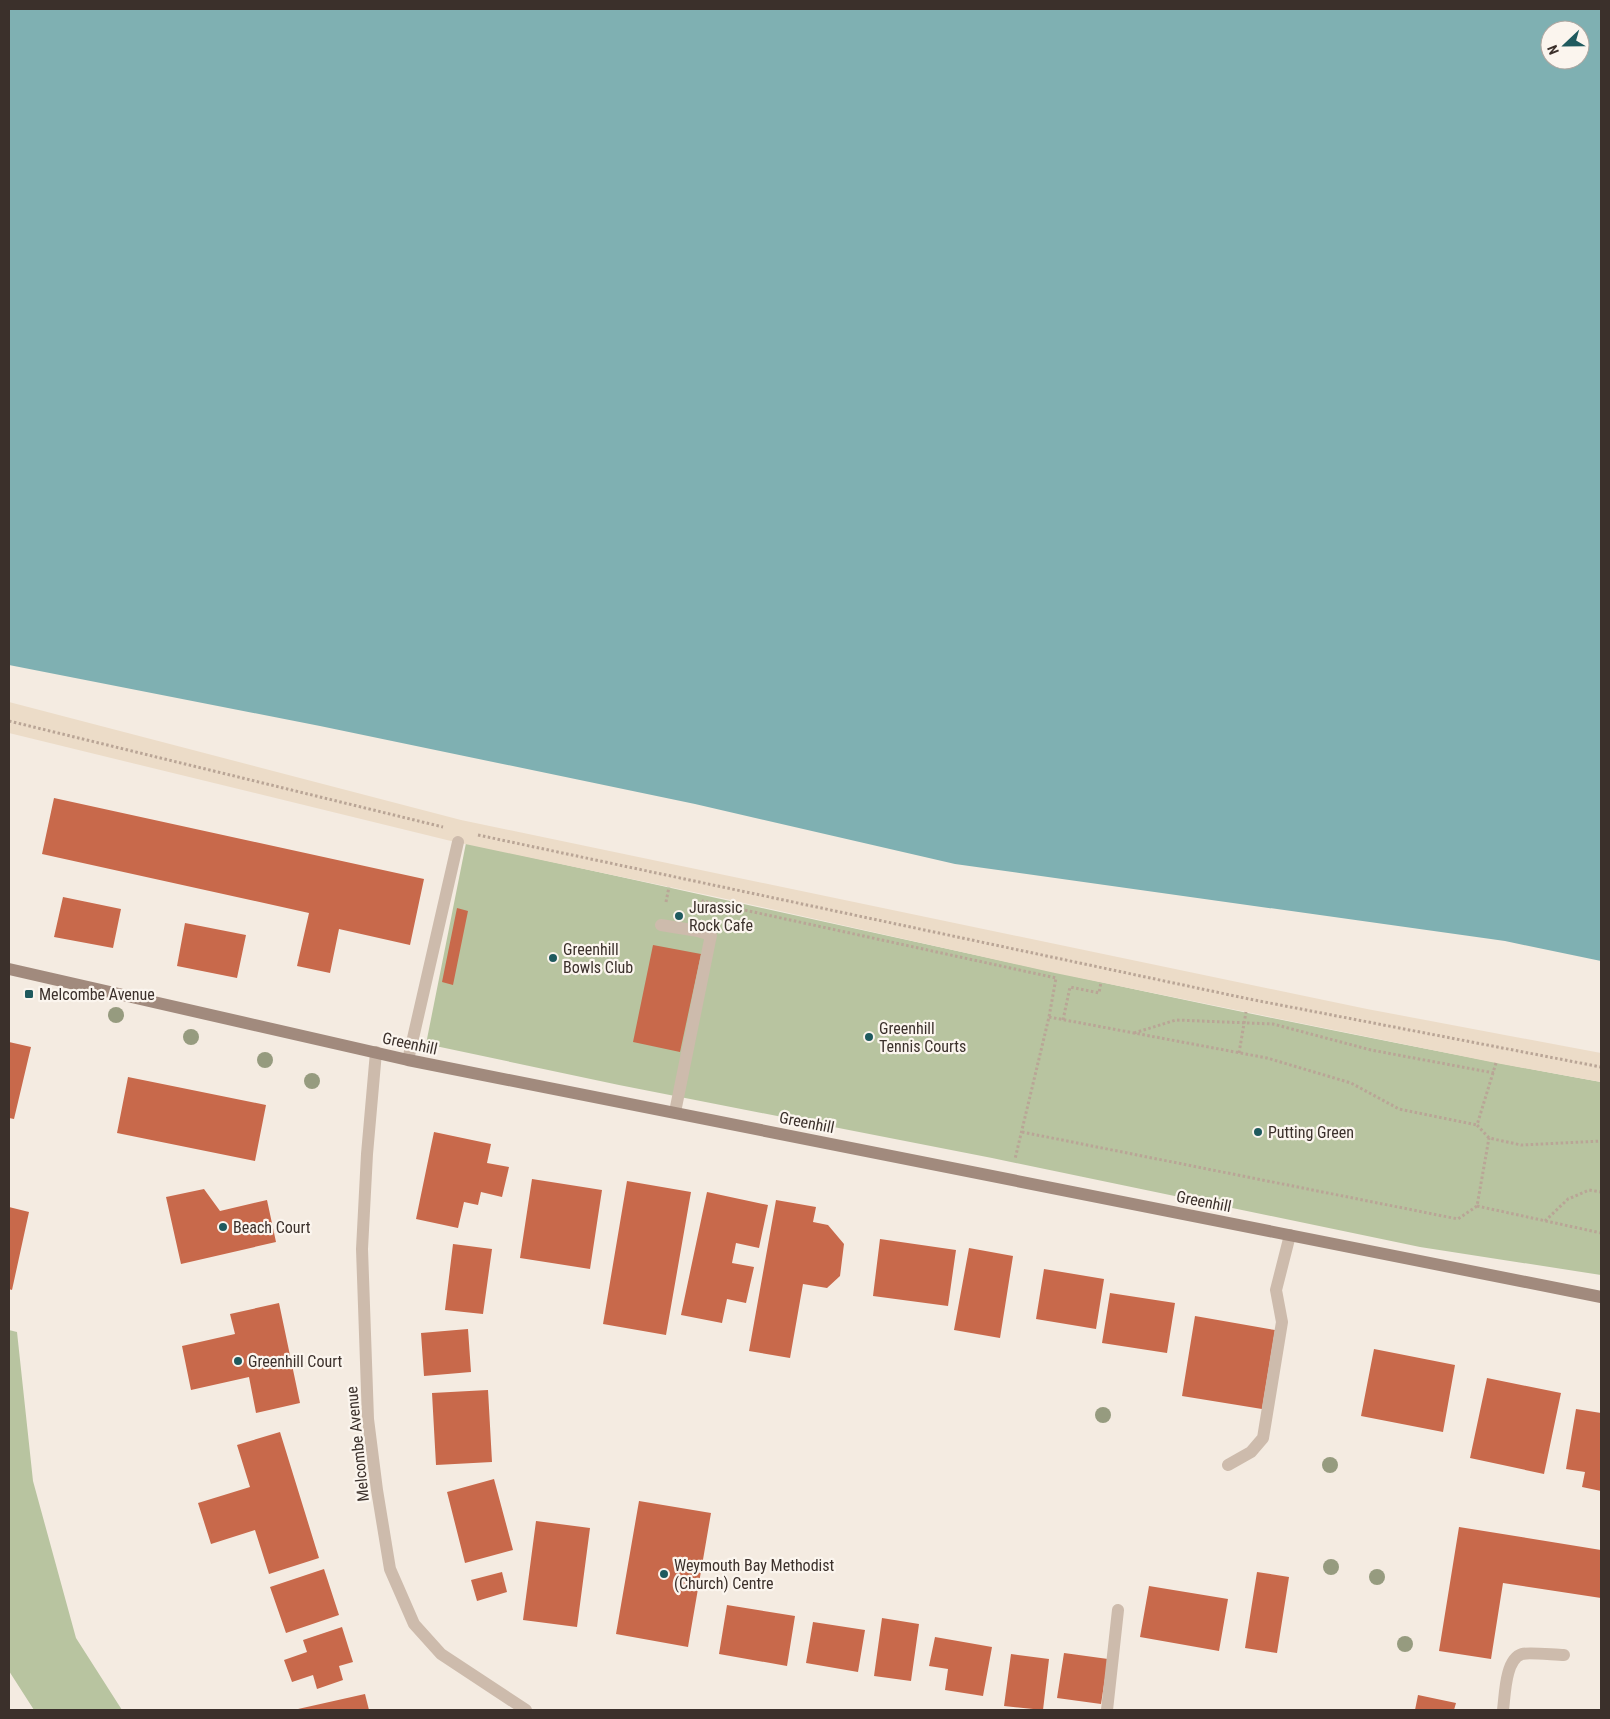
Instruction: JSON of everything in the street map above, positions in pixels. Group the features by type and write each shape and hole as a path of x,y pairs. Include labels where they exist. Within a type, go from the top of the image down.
{"main road":[{"name":"Greenhill","path":"9,969 408,1060 1601,1297"}],"street":[{"path":"408,1060 458,842"},
{"path":"661,925 711,935 675,1112"},
{"name":"Melcombe Avenue","path":"376,1052 366,1154 362,1249 368,1419 390,1569 414,1624 441,1654 526,1710"},
{"path":"1228,1465 1251,1452 1263,1438 1282,1322 1276,1290 1290,1235"},
{"path":"1108,1710 1118,1610"},
{"path":"1503,1710 1509,1666 1514,1659 1522,1654 1564,1655"}],"path":[{"path":"9,721 445,828"},
{"path":"474,834 1249,1000 1601,1067"},
{"path":"703,901 1056,978 1049,1017 1022,1132 1458,1219 1477,1206 1489,1138"},
{"path":"1063,1020 1070,987 1099,993 1101,982"},
{"path":"1239,1053 1246,1012"},
{"path":"1049,1017 1267,1058 1351,1083 1399,1109 1477,1126 1489,1138 1520,1145 1601,1141"},
{"path":"1133,1033 1176,1020 1273,1024 1371,1050 1494,1073"},
{"path":"1477,1126 1496,1063"},
{"path":"1544,1221 1568,1199 1589,1190 1601,1192"},
{"path":"1477,1206 1601,1233"}],"green space":[{"path":"466,843 1175,998 1601,1082 1601,1275 1420,1247 992,1158 619,1085 426,1044"},
{"path":"9,1330 17,1332 33,1481 76,1638 122,1710 34,1710 9,1671"}],"shaded area":[{"path":"9,702 461,820 1367,1009 1601,1053 1601,1082 1496,1063 1055,973 717,897 451,841 9,733"}],"water":[{"path":"9,9 1601,9 1601,961 1505,941 955,864 695,804 320,726 9,665"}],"building":[{"path":"54,798 424,879 410,945 339,929 330,973 297,966 309,913 42,854"},
{"path":"63,897 121,909 113,948 54,937"},
{"path":"457,908 468,911 453,985 442,982"},
{"path":"185,923 246,935 237,978 177,966"},
{"name":"Greenhill Bowls Club","path":"653,945 701,954 680,1052 633,1042"},
{"path":"9,1042 31,1047 14,1119 9,1118"},
{"path":"128,1077 266,1105 255,1161 117,1133"},
{"path":"434,1132 491,1144 487,1163 509,1167 502,1197 481,1192 478,1205 464,1202 458,1228 416,1219"},
{"path":"532,1179 602,1190 590,1269 520,1258"},
{"path":"627,1181 691,1192 666,1335 603,1324"},
{"name":"Beach Court","path":"204,1189 220,1211 267,1200 276,1242 181,1264 166,1197"},
{"path":"707,1192 768,1205 759,1248 736,1243 732,1263 754,1267 746,1303 727,1299 722,1323 681,1315"},
{"path":"776,1200 816,1207 813,1222 828,1225 844,1244 840,1276 827,1288 803,1284 790,1358 749,1351"},
{"path":"9,1207 29,1212 12,1290 9,1289"},
{"path":"880,1239 956,1250 948,1306 873,1296"},
{"path":"453,1244 492,1249 483,1314 445,1310"},
{"path":"969,1248 1013,1256 1000,1338 954,1330"},
{"path":"1044,1269 1104,1279 1096,1329 1036,1319"},
{"path":"1110,1293 1175,1303 1167,1353 1102,1343"},
{"name":"Greenhill Court","path":"279,1303 300,1403 256,1413 249,1377 191,1390 182,1346 235,1334 230,1314"},
{"path":"1195,1316 1275,1330 1262,1409 1182,1396"},
{"path":"468,1329 471,1372 424,1376 421,1333"},
{"path":"1374,1349 1455,1365 1443,1432 1361,1416"},
{"path":"1487,1378 1561,1393 1544,1474 1470,1458"},
{"path":"488,1390 492,1462 436,1465 432,1393"},
{"path":"1576,1409 1601,1413 1601,1491 1582,1487 1585,1472 1566,1469"},
{"path":"280,1432 319,1558 269,1574 255,1530 211,1544 198,1503 250,1487 237,1445"},
{"path":"494,1479 513,1550 465,1563 447,1492"},
{"name":"Weymouth Bay Methodist (Church) Centre","path":"639,1501 711,1513 688,1647 616,1634"},
{"path":"536,1521 590,1528 577,1627 523,1620"},
{"path":"1459,1527 1601,1550 1601,1598 1503,1583 1491,1659 1439,1651"},
{"path":"324,1569 339,1615 286,1633 270,1587"},
{"path":"502,1572 507,1592 477,1601 471,1580"},
{"path":"1257,1572 1289,1577 1277,1653 1245,1648"},
{"path":"1149,1586 1228,1599 1219,1651 1140,1637"},
{"path":"727,1605 795,1616 787,1666 719,1654"},
{"path":"882,1618 919,1624 911,1681 874,1676"},
{"path":"813,1622 865,1630 858,1672 806,1663"},
{"path":"342,1627 353,1662 339,1666 343,1680 317,1689 313,1675 292,1682 284,1660 307,1652 303,1640"},
{"path":"935,1637 992,1647 983,1696 945,1690 948,1669 929,1666"},
{"path":"1064,1653 1108,1659 1101,1704 1057,1698"},
{"path":"1011,1654 1049,1659 1043,1710 1004,1706"},
{"path":"365,1694 369,1710 298,1710 298,1709"},
{"path":"1418,1695 1456,1703 1454,1710 1415,1710"}],"place":[{"name":"Jurassic Rock Cafe","path":"679,916"},
{"name":"Greenhill Bowls Club","path":"553,958"},
{"name":"Melcombe Avenue","path":"29,994"},
{"name":"Greenhill Tennis Courts","path":"869,1037"},
{"name":"Putting Green","path":"1258,1132"},
{"name":"Beach Court","path":"223,1227"},
{"name":"Greenhill Court","path":"238,1361"},
{"name":"Weymouth Bay Methodist (Church) Centre","path":"664,1574"}]}
